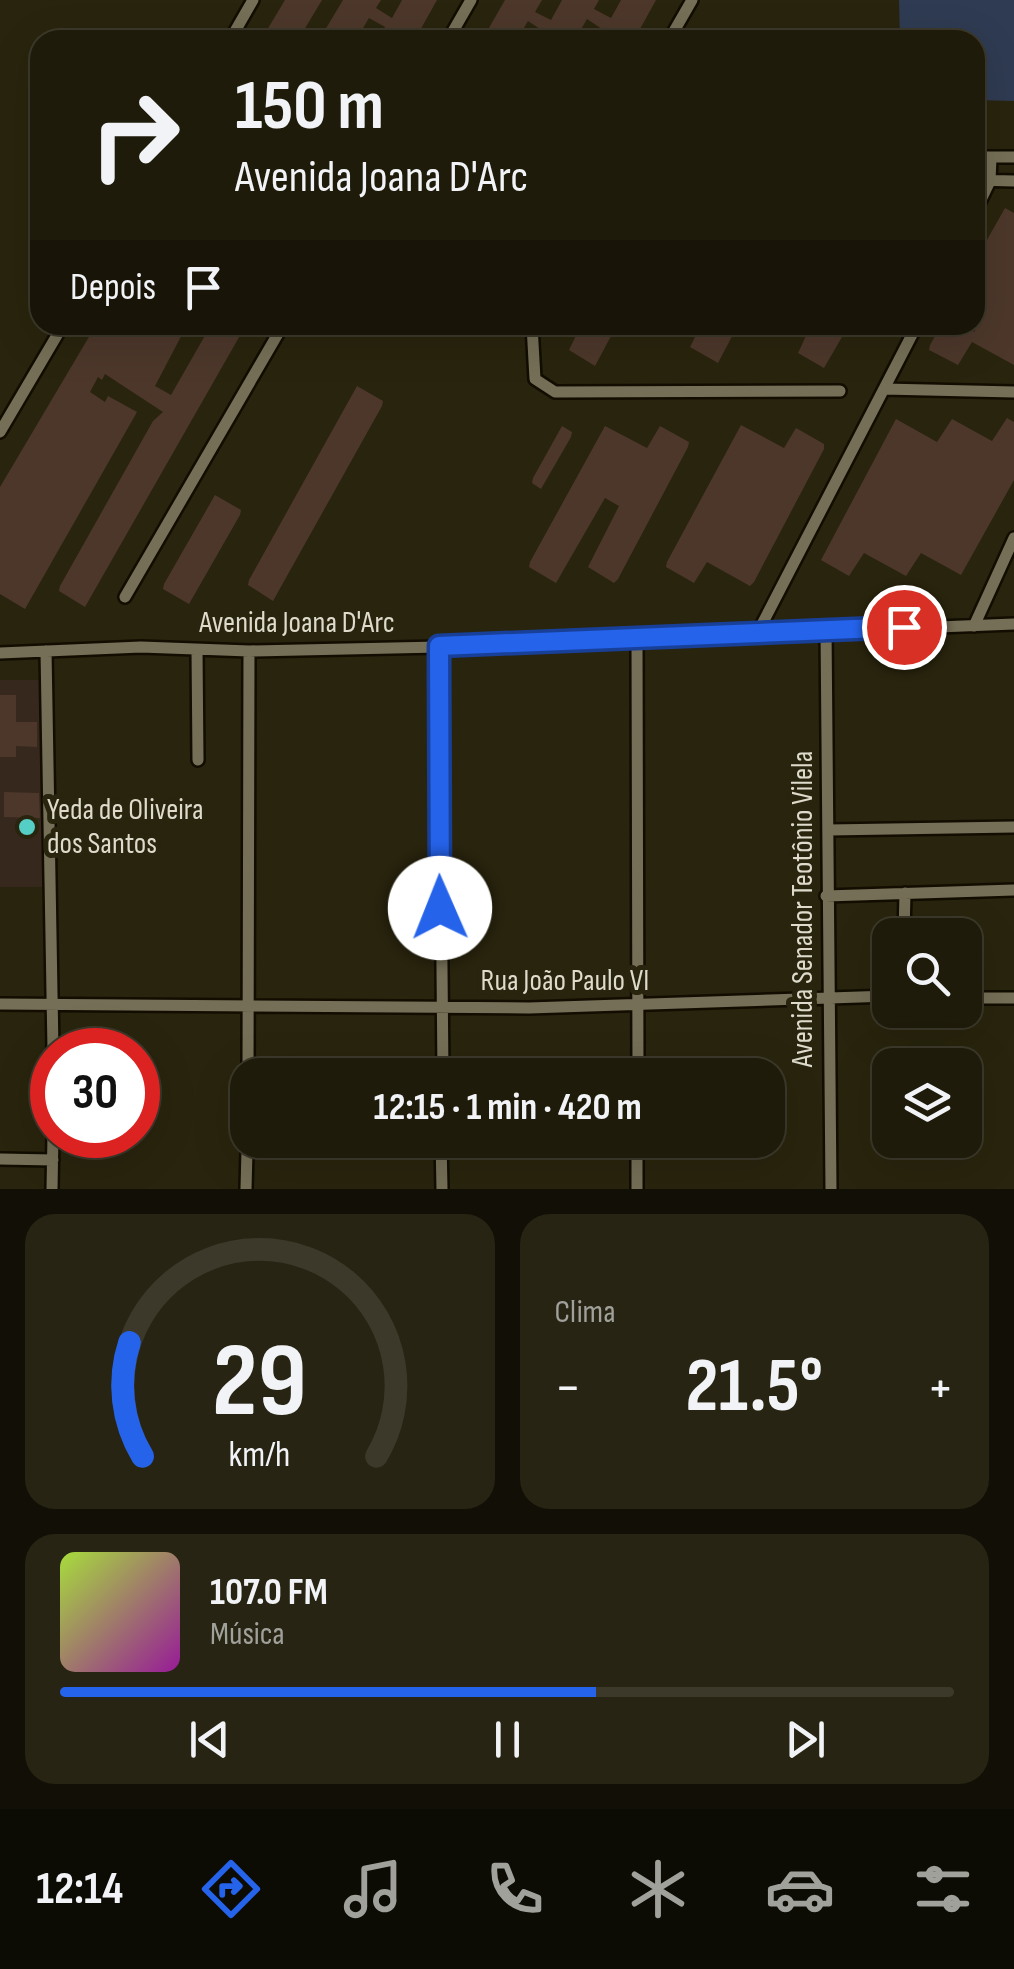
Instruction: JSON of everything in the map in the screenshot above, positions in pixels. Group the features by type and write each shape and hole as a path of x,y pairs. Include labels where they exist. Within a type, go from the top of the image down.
{"street":[{"path":"236,30 254,0"},
{"path":"454,30 472,0"},
{"path":"675,30 692,0"},
{"path":"985,157 1014,157"},
{"path":"985,191 990,180 991,157"},
{"path":"985,180 1014,180"},
{"path":"0,432 57,335"},
{"path":"124,597 276,335"},
{"path":"533,335 535,379 555,392 840,391"},
{"path":"758,632 912,335"},
{"path":"884,389 1014,392"},
{"path":"974,626 1014,538"},
{"name":"Avenida Joana D'Arc","path":"0,653 439,646 1014,624"},
{"name":"Avenida Senador Teotônio Vilela","path":"826,630 831,1189"},
{"path":"637,636 638,1058"},
{"path":"439,646 442,1058"},
{"path":"197,650 198,760"},
{"path":"46,651 52,1028"},
{"path":"248,651 248,1058"},
{"path":"829,830 1014,827"},
{"path":"826,896 1014,890"},
{"path":"904,918 905,893"},
{"name":"Rua João Paulo VI","path":"0,1004 640,1007 872,997"},
{"path":"982,998 1014,998"},
{"path":"246,1189 247,1158"},
{"path":"441,1158 442,1189"},
{"path":"637,1158 637,1189"},
{"path":"0,1159 53,1160 52,1189"}],"shaded area":[{"path":"0,680 54,680 53,887 0,887"}],"water":[{"path":"899,0 1014,0 1014,101 985,100 985,30 900,30"}],"building":[{"path":"285,0 322,0 304,30 267,30"},
{"path":"343,0 381,0 376,8 392,18 402,0 437,0 420,30 383,30 385,27 369,18 362,30 325,30"},
{"path":"505,0 542,0 535,12 551,20 562,0 599,0 594,9 611,18 621,0 656,0 640,30 602,30 587,19 581,30 542,30 528,21 523,30 488,30"},
{"path":"1005,208 1014,213 1014,365 972,342 958,365 929,350 936,335 985,335 985,243"},
{"path":"90,335 182,335 155,386 171,395 205,335 240,335 85,607 59,591 60,586 153,421 163,412 105,374 102,380 98,377 90,392 105,402 108,396 137,412 25,609 0,594 0,487"},
{"path":"576,335 612,335 595,366 569,350"},
{"path":"696,335 733,335 718,363 690,347"},
{"path":"806,335 843,335 824,368 798,353"},
{"path":"357,386 383,401 382,406 273,601 248,585 249,580"},
{"path":"1007,418 1014,422 1014,480 961,575 921,553 906,576 864,553 849,576 821,560 896,419 937,442 952,419 992,441"},
{"path":"741,425 784,448 796,428 824,444 824,449 754,582 750,586 707,562 694,583 666,567 667,562"},
{"path":"562,426 572,432 571,437 541,489 532,483 533,478"},
{"path":"605,426 647,448 660,426 689,442 688,447 618,579 614,583 588,567 619,506 605,498 556,583 529,567 530,562"},
{"path":"215,495 241,510 240,515 189,604 163,589 164,584"},
{"path":"0,695 16,695 16,722 37,722 37,747 16,746 16,757 0,757"},
{"path":"4,792 39,793 40,818 4,817"}],"place":[{"name":"Yeda de Oliveira dos Santos","path":"27,827"}],"route":[{"path":"440,908 439,646 904,627"}]}
